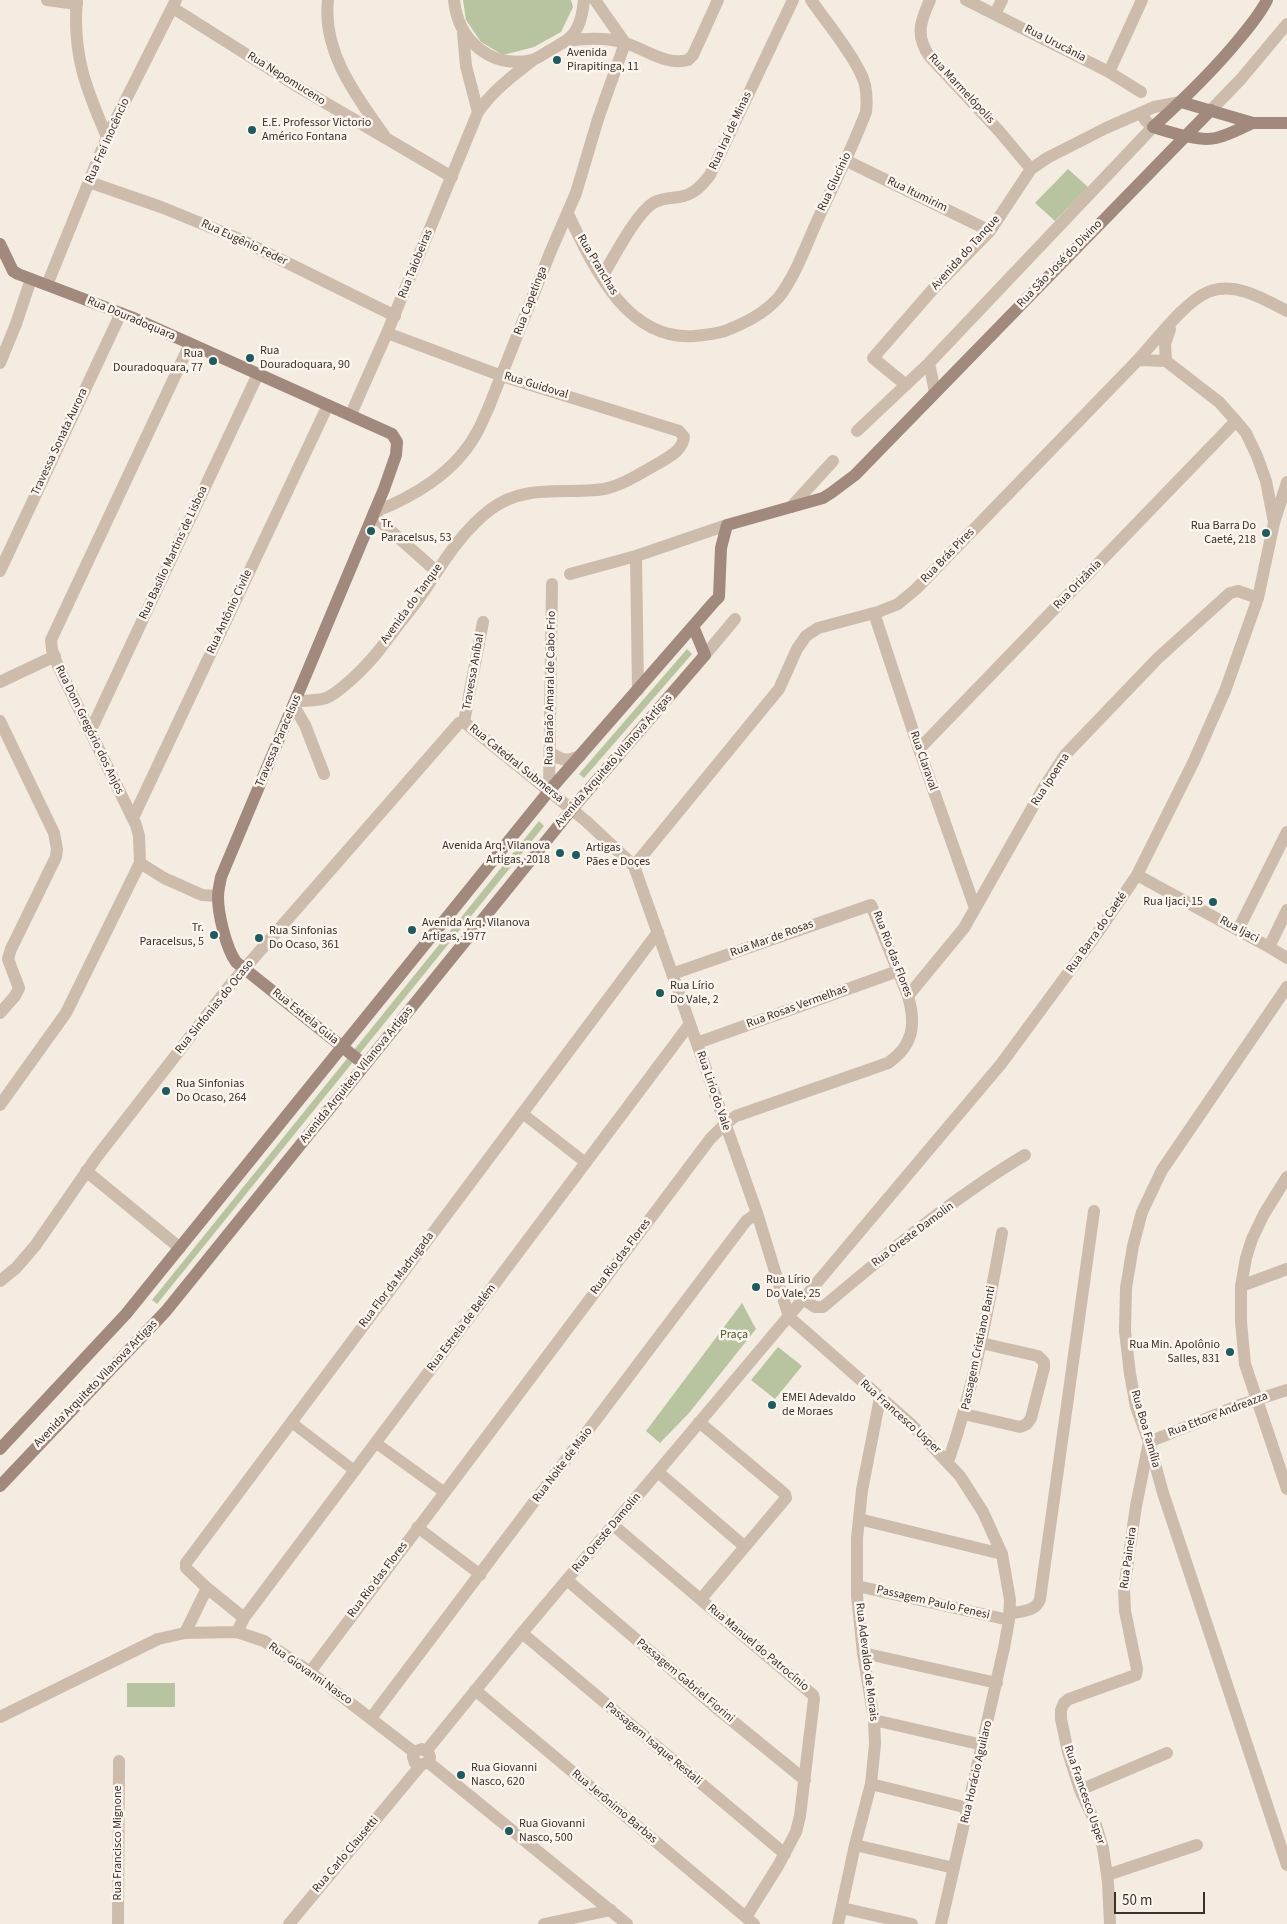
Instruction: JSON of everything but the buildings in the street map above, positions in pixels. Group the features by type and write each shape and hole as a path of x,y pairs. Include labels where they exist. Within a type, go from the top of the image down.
{"main road":[{"path":"1154,127 1182,102 1231,49 1254,22 1267,0"},
{"path":"1182,102 1253,122 1287,123"},
{"name":"Rua São José do Divino","path":"727,525 822,498 847,481 876,454 1211,110"},
{"path":"1154,127 1210,139 1253,122"},
{"name":"Rua Douradoquara","path":"0,244 13,270 31,279 121,313 351,414 392,434 397,442 396,455 374,513"},
{"name":"Travessa Paracelsus","path":"245,969 236,962 230,952 219,910 218,896 221,877 374,513"},
{"name":"Avenida Arquiteto Vilanova Artigas","path":"0,1449 126,1314 549,791 719,597 721,548 727,525"},
{"path":"693,626 705,655"},
{"name":"Avenida Arquiteto Vilanova Artigas","path":"0,1486 166,1311 572,809 705,655"},
{"name":"Rua Estrela Guia","path":"245,969 365,1065"}],"street":[{"path":"48,0 77,2 76,42 82,75 107,137"},
{"path":"328,0 328,26 333,48 342,70 358,99 386,139"},
{"path":"454,0 455,12 462,30 472,44 486,54 501,59 517,61 534,60"},
{"path":"567,41 578,27 584,0"},
{"path":"595,0 625,42"},
{"path":"567,41 602,38 625,42 671,62 688,60 693,55 718,0"},
{"name":"Rua Iraí de Minas","path":"602,277 647,208 664,198 681,197 692,193 710,175 793,0"},
{"name":"Rua Glucínio","path":"714,335 745,323 766,310 779,296 794,271 866,112 865,85 860,71 810,0"},
{"name":"Rua Marmelópolis","path":"930,0 922,22 920,35 923,47 1031,169"},
{"name":"Rua Urucânia","path":"966,0 1109,72 1141,92"},
{"path":"995,14 1002,0"},
{"path":"1109,72 1142,0"},
{"name":"Rua Nepomuceno","path":"174,4 295,85 452,177"},
{"name":"Rua Frei Inocêncio","path":"47,285 107,137 174,4"},
{"path":"1211,110 1252,66 1287,24"},
{"path":"462,30 466,66 478,112"},
{"name":"Rua Taiobeiras","path":"351,414 395,316 478,112 499,87 534,60 567,41"},
{"name":"Rua Capetinga","path":"374,513 400,501 443,473 461,456 476,434 502,376 576,193 598,119 625,42"},
{"name":"Avenida do Tanque","path":"906,385 873,358 934,288 990,230 1031,169 1047,158 1154,107 1182,102"},
{"path":"857,431 929,363 1154,127 1146,121 1141,113"},
{"name":"Rua Itumirim","path":"845,160 990,230"},
{"name":"Rua Eugênio Feder","path":"89,182 161,207 237,238 395,316"},
{"name":"Rua Pranchas","path":"568,214 602,277 620,303 637,320 670,335 685,337 714,335"},
{"path":"0,363 16,324 31,279"},
{"name":"Rua Brás Pires","path":"634,866 779,689 797,649 806,636 818,628 874,613 898,604 916,590 1196,298 1210,291 1225,289 1242,291 1256,295 1287,311"},
{"name":"Travessa Sonata Aurora","path":"0,571 121,313"},
{"path":"1166,361 1165,344 1172,323"},
{"name":"Rua Guidoval","path":"387,334 502,376 679,431 684,437"},
{"name":"Rua Dom Gregório dos Anjos","path":"0,1105 66,1012 140,862 139,836 133,818 90,732 51,645 54,631 190,344"},
{"path":"1138,360 1166,361 1220,402 1236,421 1250,441 1266,481 1274,524"},
{"path":"929,363 935,392"},
{"name":"Rua Basílio Martins de Lisboa","path":"90,732 258,374"},
{"name":"Rua Antônio Civile","path":"133,818 328,405"},
{"name":"Rua Orizânia","path":"919,749 1236,421"},
{"name":"Avenida do Tanque","path":"295,703 327,698 337,692 367,665 424,592 436,570 468,530 493,507 514,497 534,492 551,490 588,491 607,488 623,482 669,457 678,450 683,443 684,437"},
{"path":"791,507 833,461"},
{"path":"1266,481 1286,485"},
{"name":"Rua Barra do Caeté","path":"789,1317 1001,1064 1099,932 1137,875 1194,761 1225,691 1258,598 1274,524 1286,485"},
{"path":"374,513 436,570"},
{"path":"570,574 636,556 727,525"},
{"path":"636,556 638,690"},
{"name":"Rua Barão Amaral de Cabo Frio","path":"549,791 552,584"},
{"name":"Rua Ipoema","path":"908,996 964,928 1044,787 1065,755 1158,658 1230,593 1238,591 1258,598"},
{"name":"Rua Claraval","path":"874,613 975,908"},
{"name":"Avenida Arquiteto Vilanova Artigas","path":"705,655 735,619"},
{"name":"Travessa Aníbal","path":"464,722 483,622"},
{"path":"0,682 55,656"},
{"path":"295,703 324,774"},
{"path":"0,721 54,833 57,849 52,867 11,949 8,959 19,988 15,996 0,1013"},
{"name":"Rua Catedral Submersa","path":"464,722 572,809 634,866"},
{"name":"Rua Sinfonias do Ocaso","path":"0,1281 16,1268 35,1246 86,1171 231,984 459,723 464,722"},
{"path":"550,752 567,761 581,755"},
{"path":"1238,930 1287,832"},
{"path":"140,862 164,878 202,895 218,896"},
{"name":"Rua Lirio do Vale","path":"634,866 757,1213 789,1317"},
{"name":"Rua Ijaci","path":"1137,875 1287,958"},
{"name":"Rua Rio das Flores","path":"310,1672 710,1139 736,1116 888,1063 900,1055 908,1042 912,1027 912,1010 872,904"},
{"name":"Rua Mar de Rosas","path":"672,974 872,904"},
{"path":"1269,947 1287,910"},
{"name":"Rua Flor da Madrugada","path":"244,1618 207,1588 186,1568 186,1563 658,932"},
{"name":"Rua Rosas Vermelhas","path":"696,1043 898,971"},
{"name":"Rua Boa Família","path":"1287,987 1162,1170 1142,1212 1132,1246 1126,1288 1125,1331 1136,1407 1149,1442 1163,1494 1287,1865"},
{"name":"Rua Estrela de Belém","path":"237,1632 244,1618 690,1025"},
{"path":"522,1114 586,1162"},
{"name":"Rua Oreste Damolin","path":"803,1299 815,1308 823,1307 884,1256 944,1211 1025,1155"},
{"path":"86,1171 180,1248"},
{"path":"1287,1177 1264,1214 1252,1239 1246,1258 1241,1286 1241,1331 1245,1364 1287,1489"},
{"path":"1009,1617 1031,1610 1036,1607 1040,1599 1094,1211"},
{"name":"Rua Noite de Maio","path":"371,1718 746,1221 757,1213"},
{"name":"Passagem Cristiano Banti","path":"948,1462 964,1414 981,1344 1002,1233"},
{"path":"1241,1286 1287,1269"},
{"name":"Rua Oreste Damolin","path":"421,1758 522,1633 789,1317"},
{"name":"Rua Francesco Usper","path":"789,1317 912,1425 960,1476 983,1512 1002,1554 1010,1600 1009,1617"},
{"path":"964,1414 1020,1426 1027,1424 1031,1418 1044,1368 1042,1358 1038,1356 981,1344"},
{"name":"Rua Ettore Andreazza","path":"1149,1442 1237,1406 1287,1390"},
{"name":"Rua Adevaldo de Morais","path":"838,1924 855,1845 871,1784 875,1744 874,1720 863,1653 857,1586 859,1519 868,1454 880,1398"},
{"path":"291,1422 355,1471"},
{"path":"700,1422 786,1496 786,1499 744,1546 701,1599"},
{"name":"Rua Paineira","path":"1069,1699 1136,1675 1137,1669 1125,1611 1124,1595 1136,1506 1149,1442"},
{"path":"376,1443 444,1492"},
{"path":"658,1472 744,1546"},
{"path":"859,1519 1002,1554"},
{"name":"Rua Manuel do Patrocínio","path":"613,1525 813,1695 805,1780 796,1832 750,1921"},
{"path":"417,1528 481,1574"},
{"name":"Passagem Gabriel Fiorini","path":"567,1580 714,1706 805,1780"},
{"name":"Passagem Paulo Fenesi","path":"857,1586 1009,1617"},
{"path":"185,1633 207,1588"},
{"name":"Rua Horácio Aguilaro","path":"941,1924 998,1683 1009,1617"},
{"name":"Rua Giovanni Nasco","path":"0,1717 158,1639 185,1633 237,1632 264,1641 310,1672 371,1718 627,1924"},
{"name":"Passagem Isaque Restali","path":"522,1633 785,1854"},
{"path":"863,1653 998,1683"},
{"name":"Rua Jerônimo Barbas","path":"475,1690 750,1921"},
{"name":"Rua Francesco Usper","path":"1069,1699 1064,1703 1061,1710 1061,1719 1068,1752 1080,1790 1103,1848 1107,1875 1110,1924"},
{"path":"874,1720 983,1745"},
{"path":"1080,1790 1167,1754"},
{"name":"Rua Carlo Clausetti","path":"289,1924 403,1786 421,1758"},
{"name":"Rua Francisco Mignone","path":"118,1761 118,1924"},
{"path":"871,1784 968,1808"},
{"path":"855,1845 954,1868"},
{"path":"1107,1875 1197,1845"},
{"path":"842,1908 912,1924"},
{"path":"544,1924 610,1910"}],"green space":[{"path":"463,0 571,0 573,7 561,32 534,47 503,55 481,42 466,20"},
{"path":"1068,169 1088,187 1055,221 1035,203"},
{"path":"687,649 692,654 584,778 579,774"},
{"path":"539,821 544,826 157,1304 152,1300"},
{"name":"Praça","path":"742,1303 756,1329 689,1413 660,1443 646,1431"},
{"path":"778,1347 802,1366 775,1399 751,1380"},
{"path":"127,1683 175,1683 175,1707 127,1707"}],"place":[{"name":"Avenida Pirapitinga, 11","path":"557,60"},
{"name":"E.E. Professor Victorio Américo Fontana","path":"252,130"},
{"name":"Rua Douradoquara, 90","path":"250,358"},
{"name":"Rua Douradoquara, 77","path":"213,361"},
{"name":"Tr. Paracelsus, 53","path":"371,531"},
{"name":"Rua Barra Do Caeté, 218","path":"1266,533"},
{"name":"Avenida Arq. Vilanova Artigas, 2018","path":"560,853"},
{"name":"Artigas Pães e Doçes","path":"576,855"},
{"name":"Rua Ijaci, 15","path":"1213,902"},
{"name":"Avenida Arq. Vilanova Artigas, 1977","path":"412,930"},
{"name":"Tr. Paracelsus, 5","path":"214,935"},
{"name":"Rua Sinfonias Do Ocaso, 361","path":"259,938"},
{"name":"Rua Lírio Do Vale, 2","path":"660,993"},
{"name":"Rua Sinfonias Do Ocaso, 264","path":"166,1091"},
{"name":"Rua Lírio Do Vale, 25","path":"756,1287"},
{"name":"Rua Min. Apolônio Salles, 831","path":"1230,1352"},
{"name":"EMEI Adevaldo de Moraes","path":"772,1405"},
{"name":"Rua Giovanni Nasco, 620","path":"461,1775"},
{"name":"Rua Giovanni Nasco, 500","path":"509,1831"}]}
